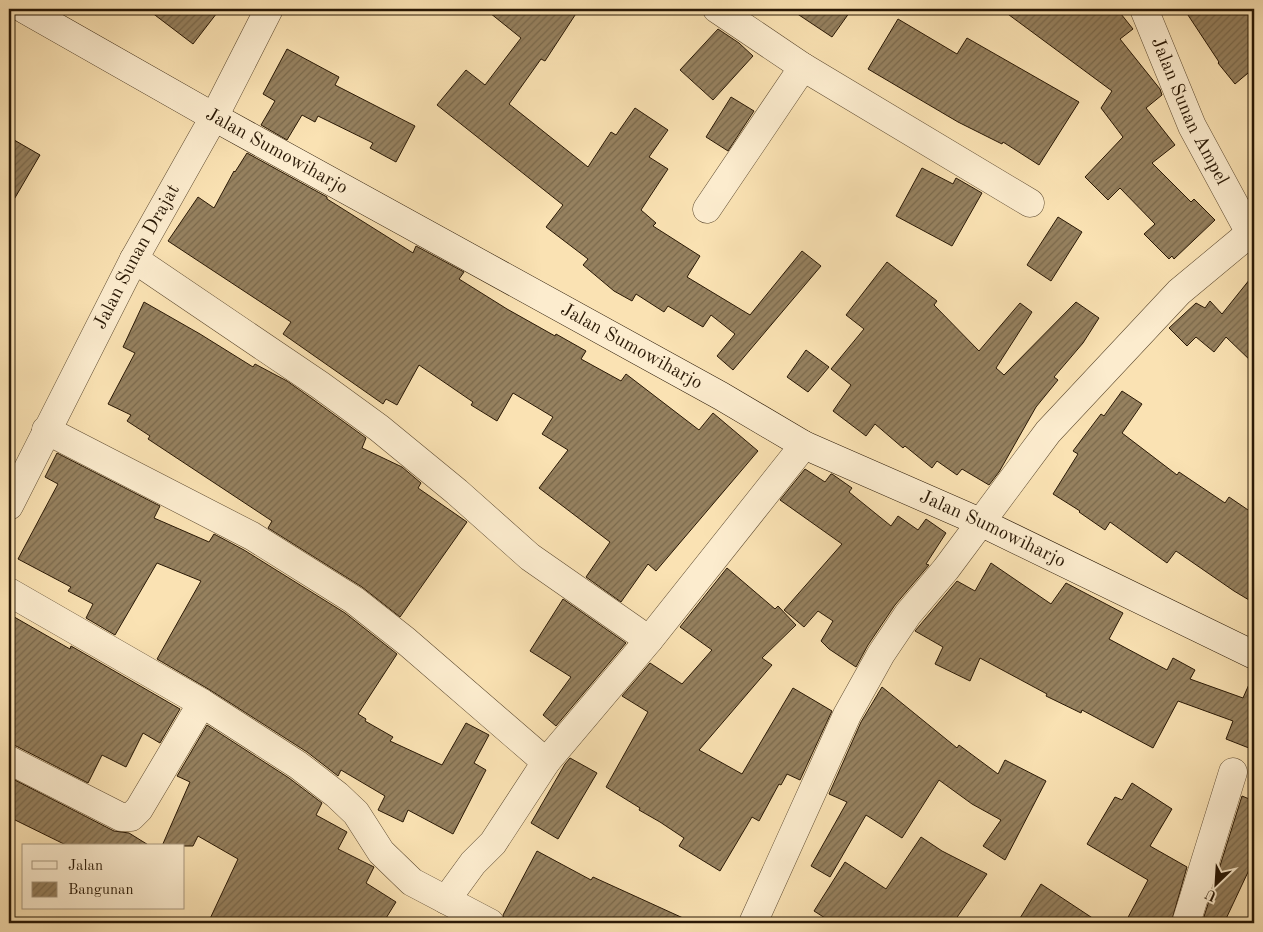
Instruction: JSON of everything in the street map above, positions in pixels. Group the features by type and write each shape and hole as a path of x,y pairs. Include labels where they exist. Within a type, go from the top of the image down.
{"street":[{"name":"Jalan Sumowiharjo","path":"24,9 214,117 721,396 804,445 980,522 1254,655"},
{"name":"Jalan Sunan Drajat","path":"9,506 134,259 214,117 269,9"},
{"path":"717,9 803,67 1030,203"},
{"name":"Jalan Sunan Ampel","path":"1144,9 1192,126 1252,235"},
{"path":"707,209 803,67"},
{"path":"756,922 847,715 881,654 908,614 946,569 1048,432 1179,292 1252,235"},
{"path":"134,259 320,385 379,428 457,492 530,557 649,640"},
{"path":"46,430 252,536 354,600 406,641 546,762"},
{"path":"446,900 473,863 493,843 546,762 649,640 804,445"},
{"path":"9,592 202,703 298,765 337,795 356,813 381,852 412,882 490,923"},
{"path":"9,760 121,817 131,817 139,809 202,703"},
{"path":"1186,923 1233,772"}],"building":[{"path":"147,9 220,9 193,44"},
{"path":"485,9 579,9 545,61 541,59 509,104 588,167 611,132 616,135 635,108 668,130 649,157 668,169 641,210 656,223 653,226 700,256 687,277 750,315 802,251 821,266 733,370 717,356 735,334 711,315 703,327 668,306 664,312 636,294 632,301 614,291 583,265 588,259 546,227 563,205 437,105 466,70 485,85 521,38"},
{"path":"790,9 852,9 832,37"},
{"path":"1001,9 1117,9 1133,29 1120,39 1160,89 1162,95 1146,108 1175,145 1152,163 1191,202 1194,199 1215,220 1174,259 1172,256 1169,259 1144,234 1155,224 1120,188 1108,200 1085,177 1123,137 1101,108 1112,91"},
{"path":"1184,9 1254,9 1254,68 1235,84 1218,63"},
{"path":"898,19 957,54 967,38 1079,102 1039,165 1003,142 1002,144 958,122 868,69"},
{"path":"718,29 739,43 753,56 713,100 680,70"},
{"path":"287,49 339,77 335,85 415,126 396,162 370,148 373,143 318,116 315,122 302,115 287,140 261,125 275,101 263,94"},
{"path":"731,97 754,111 728,151 706,137"},
{"path":"9,137 40,155 9,208"},
{"path":"247,153 327,197 327,199 413,253 416,246 464,272 459,279 507,309 586,351 581,359 621,381 626,374 699,430 713,413 758,451 656,571 648,564 621,602 586,577 610,542 539,488 568,450 542,434 553,417 513,393 497,421 471,405 473,402 419,365 397,405 386,399 383,404 283,334 291,322 168,241 198,197 214,208 234,171"},
{"path":"922,168 953,184 956,178 982,193 952,246 896,216"},
{"path":"1058,217 1082,232 1051,281 1027,265"},
{"path":"887,262 937,301 934,305 979,351 1020,303 1032,312 996,368 1004,375 1076,302 1099,318 1083,343 1054,377 1058,380 1036,407 999,472 989,485 962,469 957,475 937,461 932,468 905,446 903,448 875,424 866,436 833,411 851,385 831,369 864,329 846,315"},
{"path":"1254,274 1254,364 1226,337 1214,352 1196,337 1187,346 1169,328 1196,303 1205,308 1210,301 1222,314"},
{"path":"144,302 253,367 255,364 287,381 366,438 362,448 402,467 421,483 418,488 467,522 400,617 362,587 268,528 272,521 148,439 150,436 127,421 131,415 108,404 135,353 123,347"},
{"path":"806,350 829,367 808,392 787,377"},
{"path":"1122,391 1142,404 1122,433 1177,475 1179,472 1225,503 1229,497 1254,514 1254,603 1176,551 1167,563 1110,522 1105,530 1053,494 1078,454 1073,451 1101,414 1104,416"},
{"path":"57,453 160,506 154,518 209,542 214,534 244,550 345,613 397,654 358,714 366,719 365,721 393,737 390,741 442,765 466,723 489,735 474,763 486,770 453,834 408,810 403,822 378,810 385,796 341,770 338,776 307,752 210,690 157,659 201,581 157,563 115,635 86,618 93,604 68,591 71,587 18,559 58,484 45,477"},
{"path":"805,469 825,482 832,474 852,488 849,492 891,526 898,516 918,530 926,519 946,533 926,564 929,565 895,605 868,645 856,667 829,649 821,641 833,621 818,611 804,627 784,610 842,544 780,500"},
{"path":"991,563 1051,604 1066,583 1123,613 1109,639 1167,670 1173,658 1195,670 1190,679 1243,698 1254,673 1254,750 1226,739 1233,721 1178,701 1153,748 1082,710 1081,713 1046,696 1047,694 980,658 970,681 935,664 943,647 915,631 957,581 975,591"},
{"path":"727,568 775,609 778,606 796,625 762,658 772,665 699,750 742,774 793,688 832,711 800,780 787,774 781,785 779,784 759,821 752,817 720,871 679,846 684,838 606,787 648,712 622,696 650,663 682,684 712,650 680,627"},
{"path":"563,599 626,643 556,726 543,715 571,677 530,651"},
{"path":"9,614 70,649 71,646 180,709 160,743 143,733 126,767 102,755 88,783 9,744"},
{"path":"882,687 957,748 959,745 998,774 1005,760 1046,781 1005,860 983,846 1001,820 972,804 939,780 902,838 866,815 830,877 811,866 847,802 829,794 861,722"},
{"path":"207,725 289,778 322,803 316,815 347,832 338,849 374,867 366,883 396,902 383,923 208,923 238,859 198,836 193,846 163,844 190,782 177,776"},
{"path":"570,758 597,773 558,839 531,823"},
{"path":"9,777 114,831 129,833 147,844 64,844 9,817"},
{"path":"1132,783 1172,809 1150,846 1187,867 1171,923 1125,923 1148,880 1087,844 1115,797 1122,800"},
{"path":"1242,796 1254,801 1254,871 1249,870 1224,923 1202,923"},
{"path":"921,837 942,851 987,874 953,923 833,923 814,911 845,862 886,889"},
{"path":"537,851 591,880 593,877 694,923 505,923 503,915"},
{"path":"1041,884 1100,923 1017,923"}]}
